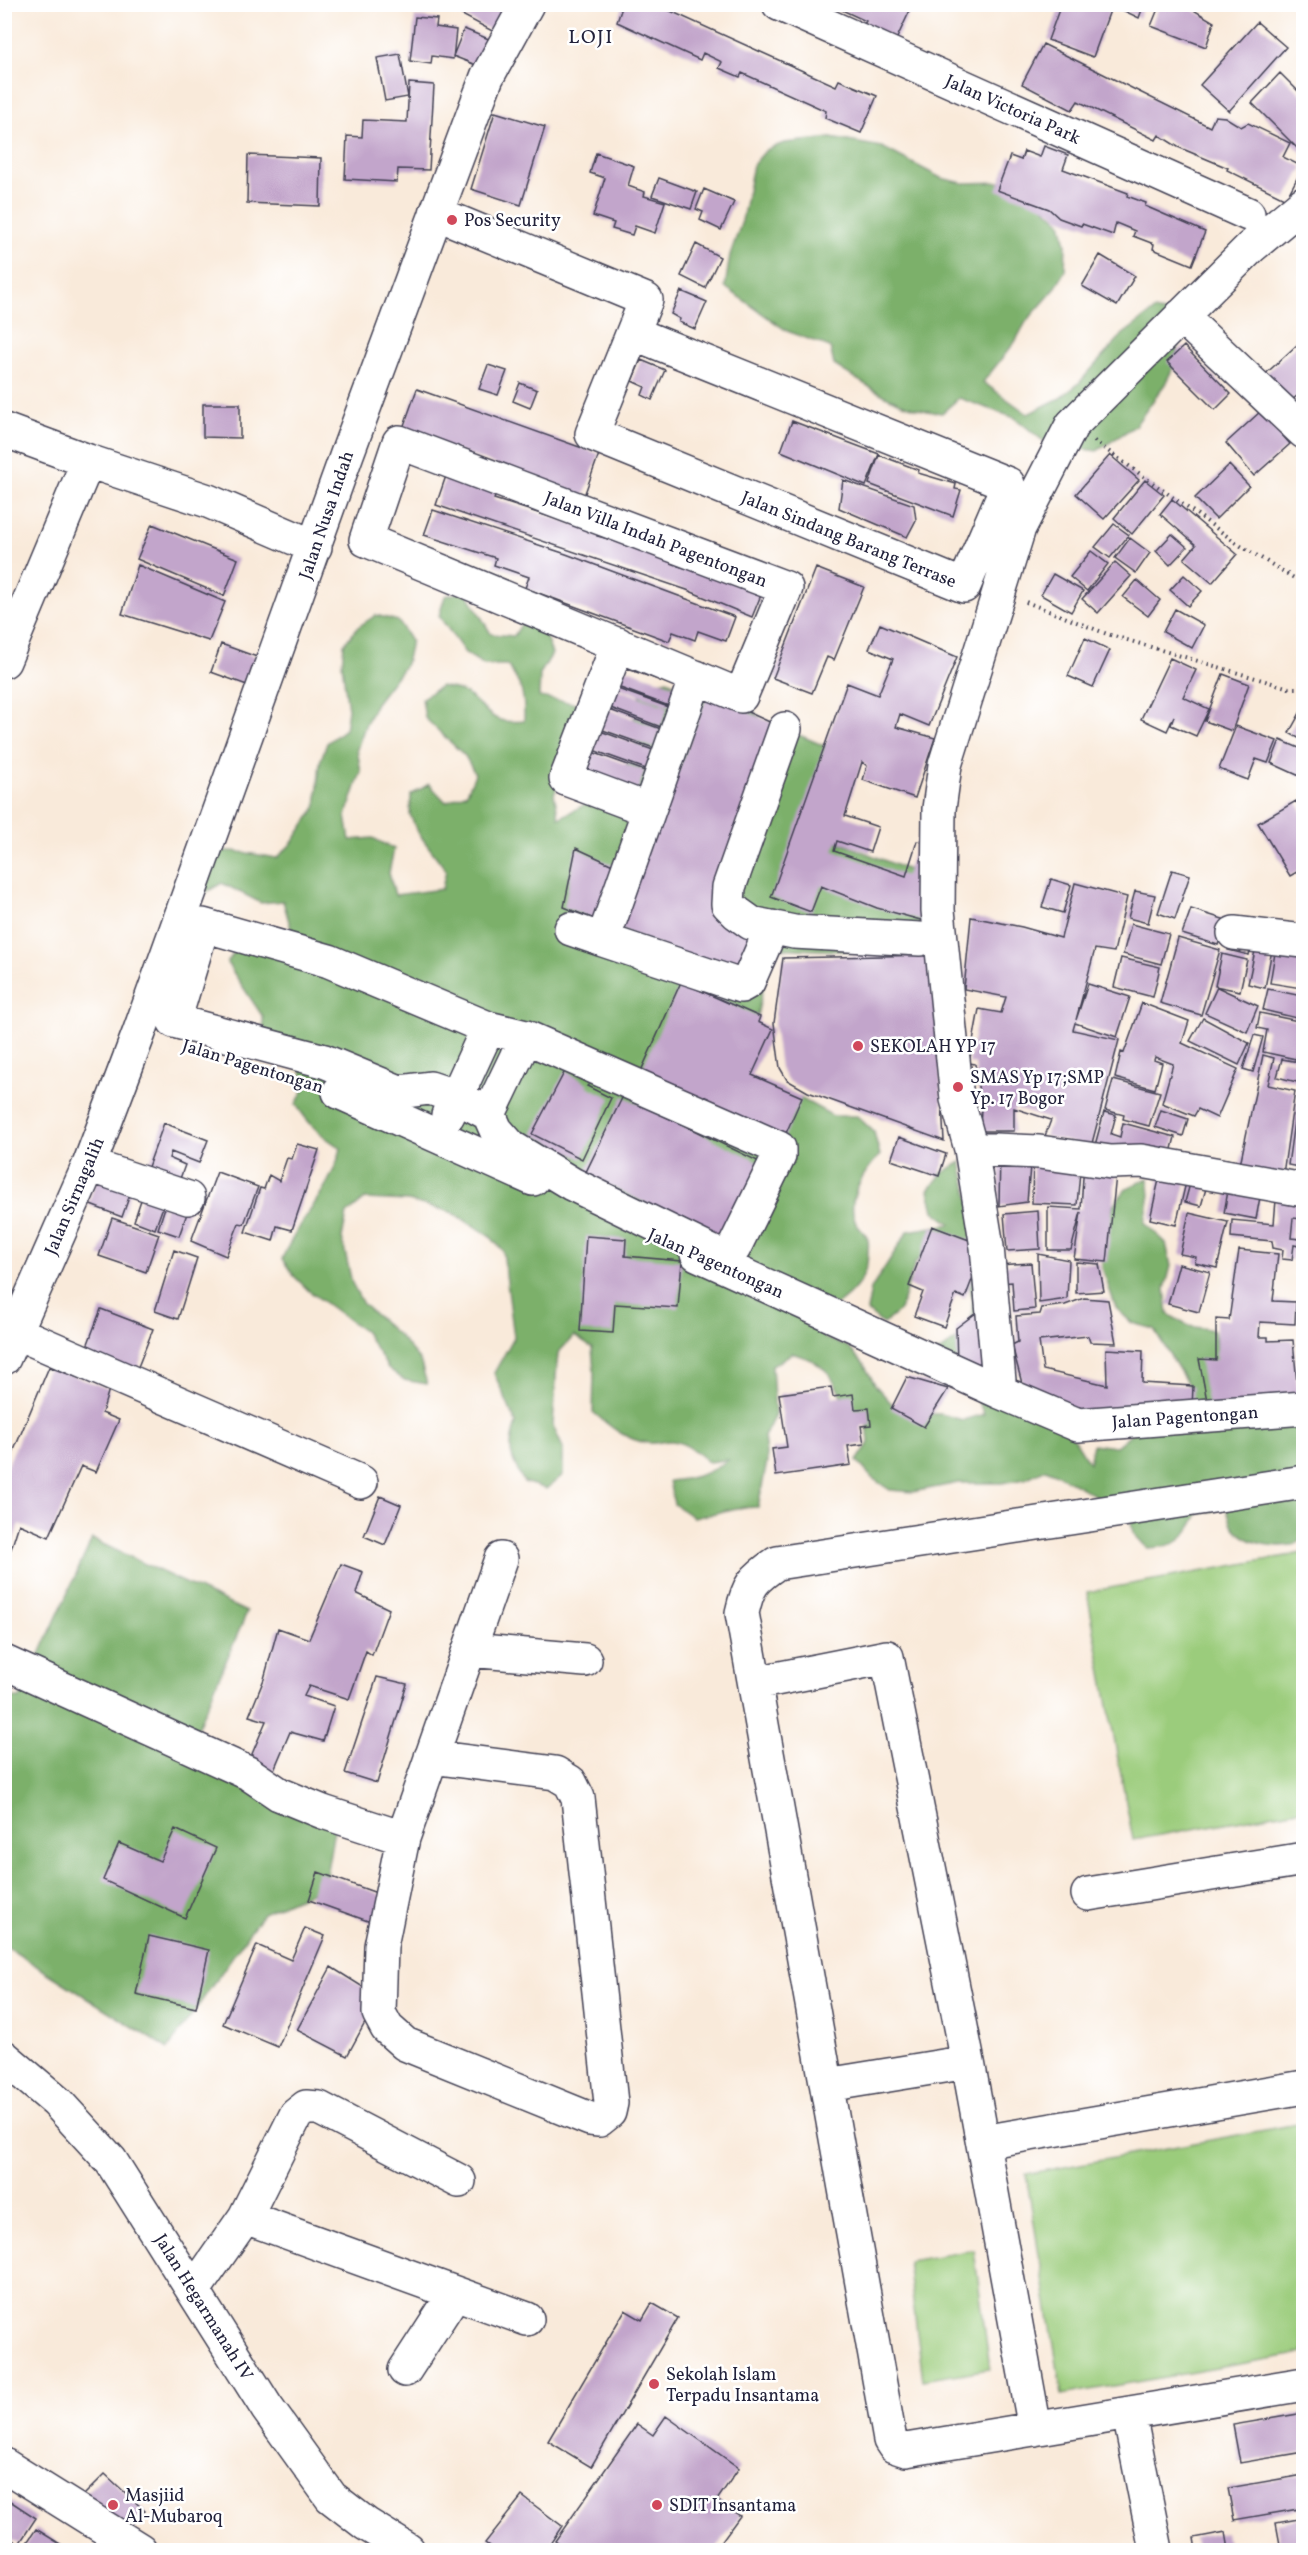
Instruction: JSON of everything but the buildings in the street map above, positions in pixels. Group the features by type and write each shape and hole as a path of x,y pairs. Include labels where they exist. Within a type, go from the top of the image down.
{"street":[{"name":"Jalan Nusa Indah","path":"139,1033 347,454 487,77 526,4"},
{"name":"Jalan Victoria Park","path":"779,4 1248,214"},
{"path":"1000,1392 987,1247 971,1149 957,1099 938,910 939,809 945,765 997,591 1019,528 1071,425 1251,248 1304,203"},
{"name":"Jalan Sindang Barang Terrase","path":"436,213 646,300 592,434 964,586 1008,484 633,333"},
{"path":"1181,316 1304,432"},
{"path":"4,430 208,501 315,547"},
{"name":"Jalan Villa Indah Pagentongan","path":"399,442 786,588 741,696 618,644 366,540 399,442"},
{"path":"347,454 388,471"},
{"path":"4,661 88,461"},
{"path":"618,644 566,779 649,810"},
{"path":"603,940 696,676"},
{"path":"785,729 729,887 728,904 751,923 794,932 920,939"},
{"path":"203,925 329,961 488,1028 526,1037 779,1148 779,1156 734,1248 722,1257 572,1185 511,1147 496,1130 489,1114 457,1097 430,1088 399,1092 324,1061 174,1021 203,925"},
{"path":"571,929 741,986 748,982 771,927"},
{"path":"1234,933 1304,941"},
{"path":"437,1135 488,1028"},
{"name":"Jalan Pagentongan","path":"139,1033 306,1078 437,1135 1000,1392 1078,1425 1304,1408"},
{"name":"Jalan Sirnagalih","path":"10,1345 89,1165 139,1033"},
{"path":"489,1114 526,1037"},
{"path":"971,1149 1039,1152 1111,1162 1141,1161 1304,1190"},
{"path":"89,1165 188,1198"},
{"path":"10,1345 362,1482"},
{"path":"1304,1482 777,1563 755,1578 746,1592 742,1613 890,2440 894,2446 906,2450 1304,2384"},
{"path":"431,1757 555,1773 570,1782 578,1798 611,2103 609,2112 598,2120 590,2119 405,2044 387,2028 379,2013 381,1946 403,1838 431,1757 501,1559"},
{"path":"469,1650 585,1660"},
{"path":"755,1683 887,1657 968,2062 1035,2429"},
{"path":"4,1662 248,1773 279,1794 403,1838"},
{"path":"1088,1894 1304,1859"},
{"name":"Jalan Hegarmanah IV","path":"4,2057 57,2102 111,2162 267,2408 331,2497 366,2524 408,2550"},
{"path":"827,2085 968,2062"},
{"path":"983,2142 1304,2087"},
{"path":"194,2290 245,2217 296,2115 306,2107 319,2108 459,2181"},
{"path":"245,2217 526,2319"},
{"path":"405,2370 455,2293"},
{"path":"1129,2414 1156,2550"},
{"path":"4,2465 140,2550"}],"path":[{"path":"1071,425 1241,546 1304,584"},
{"path":"997,591 1107,634 1290,688 1304,688"}],"green space":[{"path":"831,138 882,147 941,178 963,183 1005,182 1025,190 1061,222 1066,244 1065,270 1055,289 1026,322 1015,342 983,382 1028,414 1060,398 1078,384 1122,335 1155,310 1176,316 1179,338 1175,364 1165,384 1135,426 1097,451 1047,444 1015,418 959,398 942,413 912,407 872,389 834,365 830,347 787,331 725,287 730,255 742,221 753,165 766,150 784,143"},
{"path":"466,591 491,634 514,636 525,618 544,632 552,654 540,674 539,697 584,705 564,773 554,794 559,818 596,799 625,767 637,748 634,725 635,705 646,686 667,680 710,700 754,712 761,719 844,754 819,834 926,877 934,955 772,948 743,1079 791,1093 833,1116 857,1116 874,1132 880,1155 858,1185 853,1203 855,1221 868,1240 867,1264 864,1274 853,1291 820,1315 824,1338 847,1346 863,1363 876,1386 894,1406 916,1413 941,1414 963,1420 984,1414 975,1395 931,1356 956,1339 969,1322 972,1300 966,1271 932,1248 915,1263 900,1310 883,1324 867,1311 871,1289 908,1231 951,1224 934,1211 929,1190 942,1173 961,1162 997,1320 1012,1338 1010,1362 1016,1384 1070,1432 1089,1463 1093,1444 1115,1447 1132,1433 1190,1406 1189,1386 1154,1329 1132,1323 1116,1308 1102,1268 1103,1246 1113,1205 1127,1188 1148,1178 1150,1195 1145,1223 1166,1243 1171,1266 1165,1289 1168,1314 1188,1326 1214,1330 1217,1353 1303,1401 1303,1540 1286,1546 1256,1542 1239,1533 1233,1526 1226,1508 1198,1514 1189,1531 1179,1541 1166,1546 1147,1548 1133,1533 1129,1512 1046,1469 1025,1479 1002,1483 958,1483 913,1492 890,1490 872,1478 857,1461 869,1443 867,1421 849,1410 829,1373 812,1360 792,1353 772,1366 775,1415 764,1437 767,1462 758,1507 737,1508 694,1518 674,1504 669,1481 700,1475 728,1460 708,1462 692,1449 677,1442 641,1442 626,1436 605,1422 593,1412 592,1348 574,1336 558,1353 556,1377 553,1426 563,1448 563,1475 546,1489 524,1482 511,1453 511,1440 516,1423 494,1373 514,1337 503,1251 489,1235 451,1212 408,1201 365,1199 347,1214 342,1238 352,1283 363,1304 400,1337 420,1360 427,1384 404,1380 388,1368 365,1332 309,1291 294,1276 282,1259 323,1191 337,1163 341,1148 316,1129 296,1104 306,1086 300,1067 264,1040 263,1017 227,963 239,945 294,939 283,901 261,903 222,883 201,895 179,902 175,882 187,868 210,854 233,851 277,858 292,843 316,807 320,762 327,743 345,729 348,709 342,665 344,644 358,627 376,615 398,621 411,641 406,664 376,703 357,749 361,772 346,816 350,840 373,838 394,849 389,873 395,895 442,889 446,870 419,834 410,815 411,795 429,784 446,802 467,793 475,774 465,756 425,718 422,698 441,686 460,690 496,718 512,722 524,721 522,691 507,665 484,665 465,653 439,616 445,596"},
{"path":"92,1539 247,1612 191,1743 338,1807 324,1887 263,1913 168,2049 5,1946 4,1698 20,1698"},
{"path":"1303,1553 1303,1809 1133,1840 1087,1592"},
{"path":"1303,2123 1303,2353 1062,2395 1026,2174"},
{"path":"974,2250 990,2369 923,2380 908,2261"}],"place":[{"name":"Pos Security","path":"452,220"},
{"name":"SEKOLAH YP 17","path":"858,1046"},
{"name":"SMAS Yp 17;SMP Yp. 17 Bogor","path":"958,1087"},
{"name":"Sekolah Islam Terpadu Insantama","path":"654,2384"},
{"name":"Masjiid Al-Mubaroq","path":"113,2505"},
{"name":"SDIT Insantama","path":"657,2505"}],"district":[{"name":"LOJI","path":"591,36"}]}
